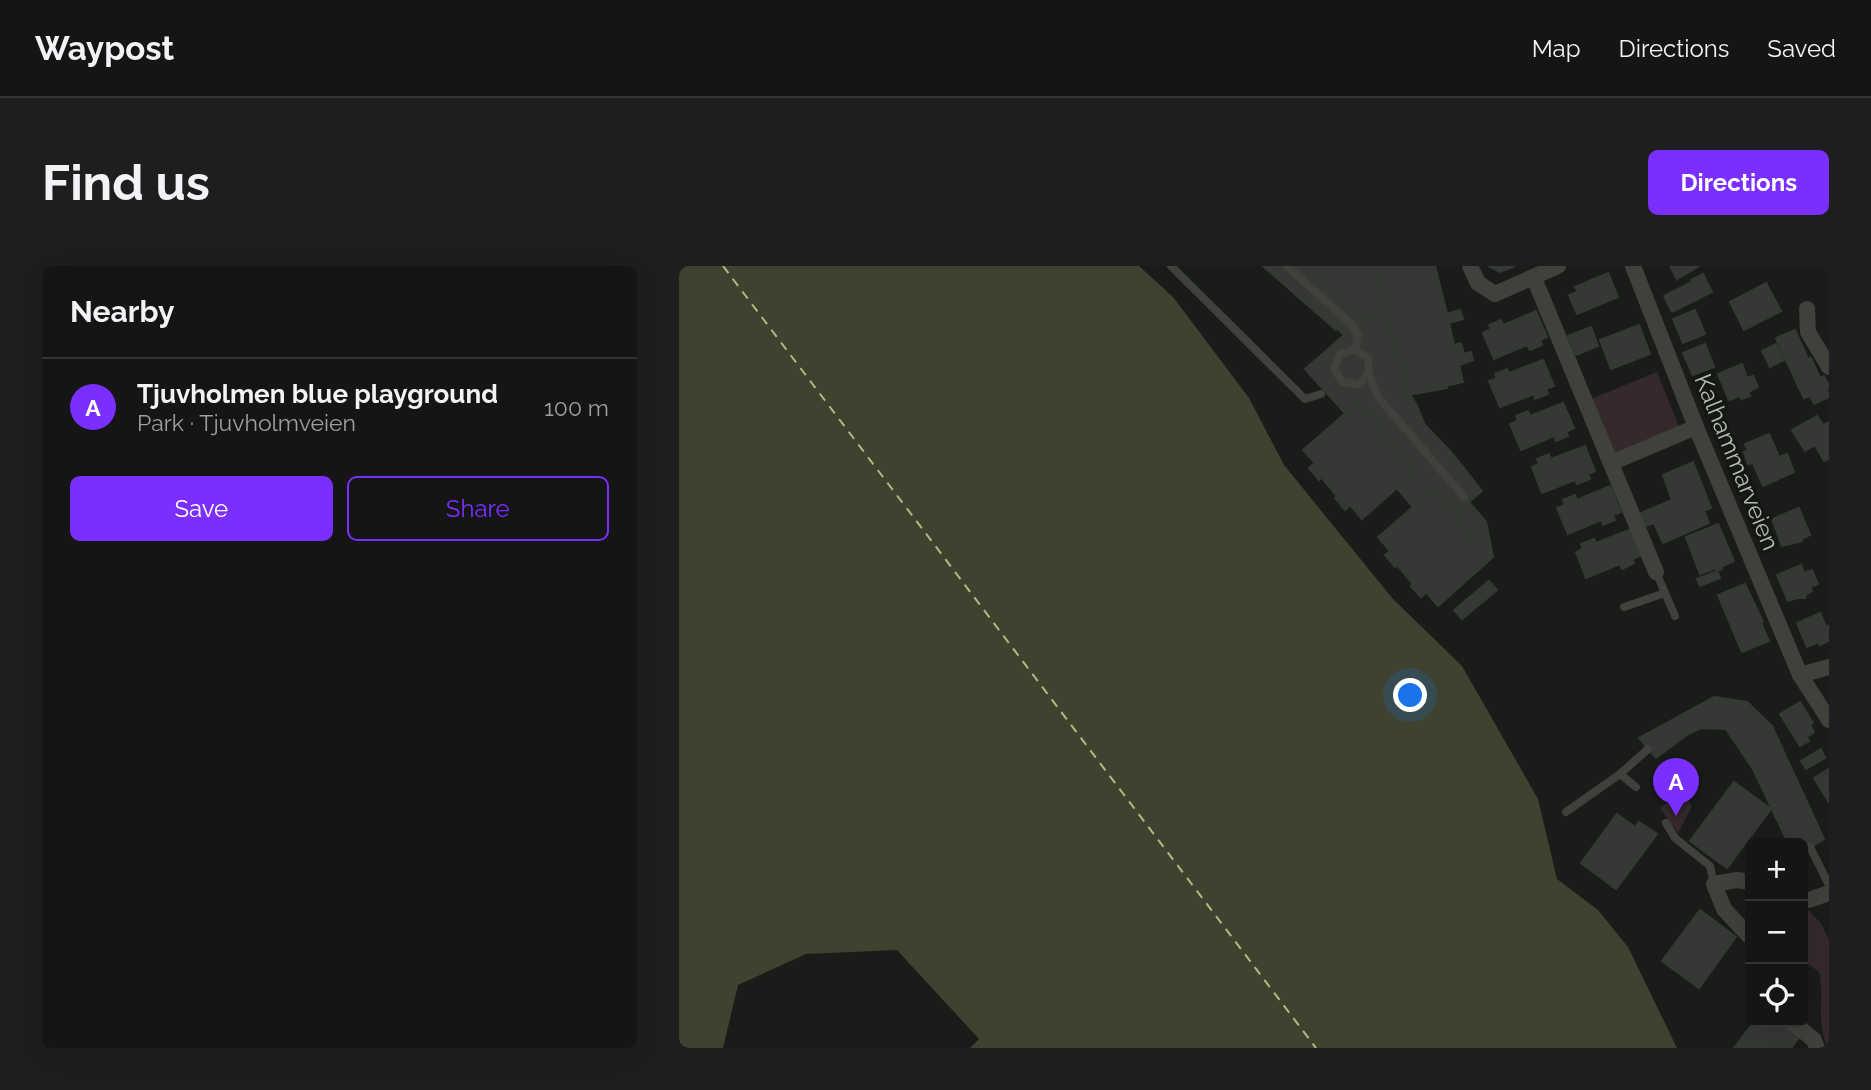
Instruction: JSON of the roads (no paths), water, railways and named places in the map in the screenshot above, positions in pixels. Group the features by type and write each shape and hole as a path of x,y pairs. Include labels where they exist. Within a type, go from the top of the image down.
{"street":[{"path":"1470,266 1478,283 1495,294 1559,266"},
{"name":"Kalhammarveien","path":"1633,266 1696,427 1800,675 1829,720"},
{"path":"1534,278 1656,572"},
{"path":"1807,309 1808,332 1829,367"},
{"path":"1611,463 1696,427"},
{"path":"1800,675 1829,667"},
{"path":"1745,881 1714,884 1724,909 1745,932"},
{"path":"1808,900 1829,893"},
{"path":"1798,1027 1814,1040 1817,1048"}],"lane":[{"path":"1171,266 1305,399 1321,394"},
{"path":"1287,266 1352,325 1358,335 1355,349"},
{"path":"1355,349 1368,358 1369,374 1378,397 1464,497"},
{"path":"1355,349 1340,354 1334,368 1342,382 1358,385 1369,374"},
{"path":"1656,572 1675,616"},
{"path":"1624,607 1665,593"},
{"path":"1566,812 1621,774 1648,749"},
{"path":"1621,774 1636,787"},
{"path":"1666,823 1675,838 1710,866 1714,884"},
{"path":"1810,847 1829,885"}],"place":[{"name":"Tjuvholmen blue playground","path":"1676,816"}]}
